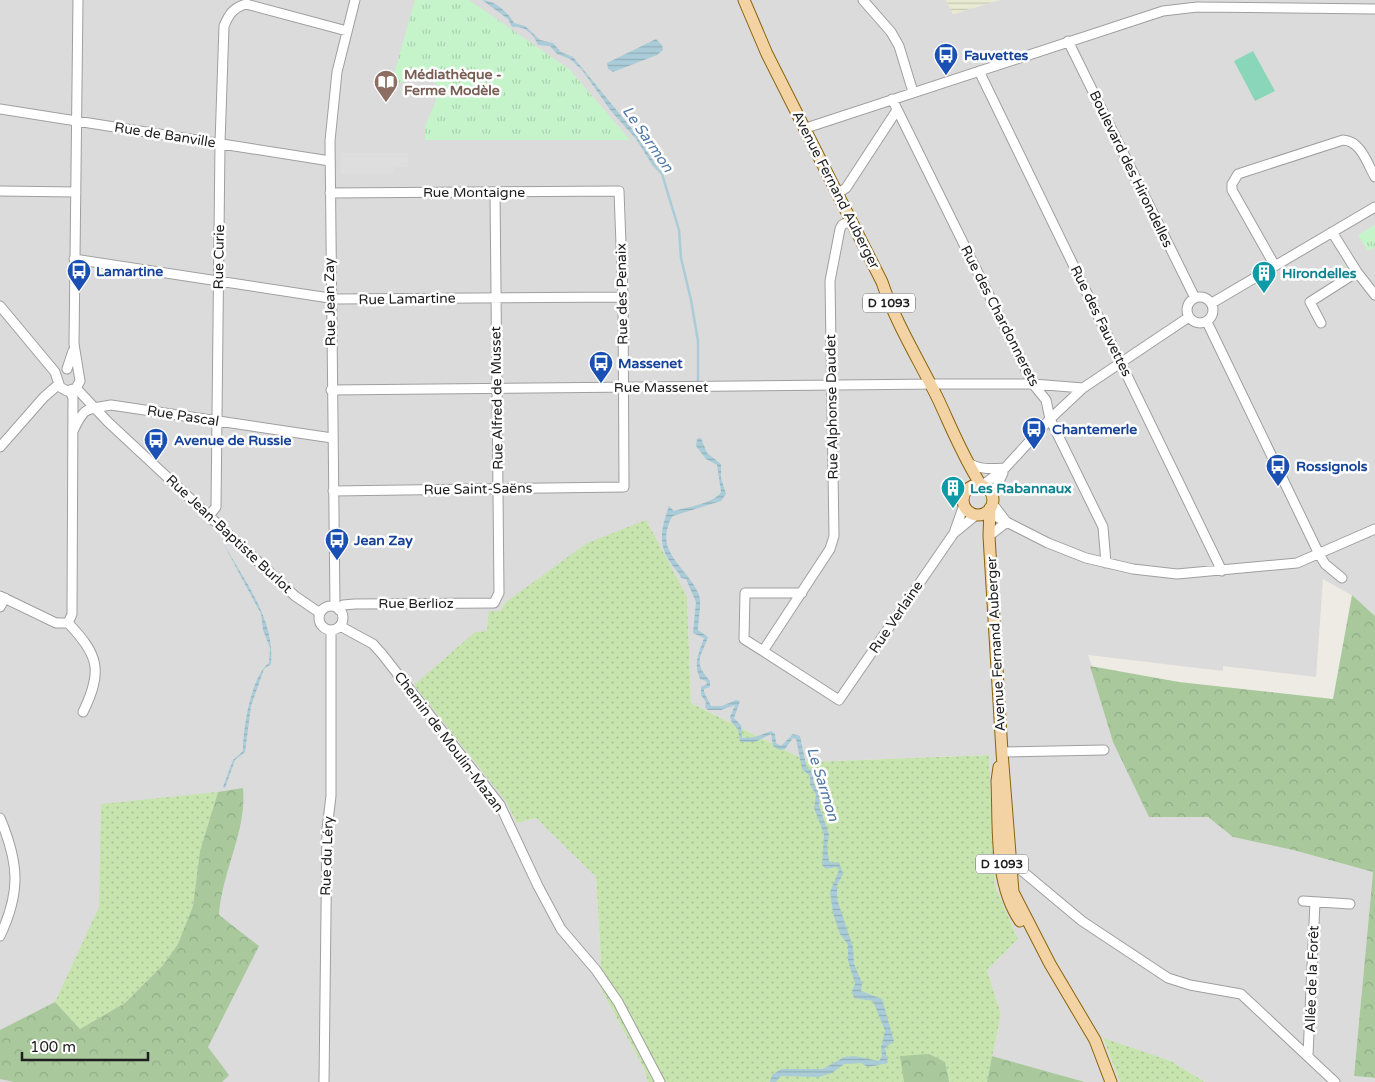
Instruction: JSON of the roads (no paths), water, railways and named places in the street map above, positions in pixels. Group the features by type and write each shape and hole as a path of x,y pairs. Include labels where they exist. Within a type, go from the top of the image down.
{"main road":[{"name":"Avenue Fernand Auberger","path":"744,0 767,54 882,282 890,307 931,385 966,462 982,485"},
{"name":"Avenue Fernand Auberger","path":"966,462 969,490"},
{"path":"982,485 990,490 988,508 970,513 964,505 964,499 969,490 982,485"},
{"name":"Avenue Fernand Auberger","path":"988,508 1009,862 1014,892 1050,964"},
{"name":"Avenue Fernand Auberger","path":"1002,752 997,781 998,811 1002,871 1012,909 1050,964 1095,1040 1112,1082"}],"street":[{"path":"68,623 72,614 73,390 80,381 77,373 74,344 78,0"},
{"name":"Rue Jean Zay","path":"337,608 331,390 330,161 332,111 337,72 354,0"},
{"path":"863,0 891,32 899,46 913,92"},
{"name":"Rue Curie","path":"209,516 216,507 220,143 224,26 228,16 236,7 243,5 271,10 347,31"},
{"path":"806,128 1163,11 1197,7 1375,8"},
{"name":"Boulevard des Hirondelles","path":"1068,41 1195,298"},
{"name":"Rue des Fauvettes","path":"979,71 1222,571"},
{"name":"Rue des Chardonnerets","path":"892,99 1033,384 1046,400 1050,419 1103,527 1106,563"},
{"name":"Rue de Banville","path":"0,109 330,161"},
{"path":"838,193 846,188 897,110"},
{"path":"1275,266 1232,190 1232,184 1238,174 1343,140 1351,140 1358,147 1375,177"},
{"path":"0,191 76,192"},
{"name":"Rue Montaigne","path":"330,193 619,191"},
{"name":"Rue des Penaix","path":"619,191 624,487"},
{"name":"Rue Alfred de Musset","path":"494,603 499,593 495,192"},
{"path":"1212,304 1375,207"},
{"name":"Rue Alphonse Daudet","path":"763,651 830,549 834,536 830,281 840,229 842,225 851,220"},
{"path":"1332,232 1357,272 1374,292"},
{"name":"Rue Lamartine","path":"74,260 330,299 622,297"},
{"path":"1321,323 1310,302 1357,272"},
{"path":"1188,317 1188,304 1195,298 1206,298 1212,304 1213,312 1206,322"},
{"path":"0,306 48,364 62,389 73,390"},
{"path":"982,485 1005,468 1050,419 1083,388 1120,361 1188,317"},
{"path":"1188,317 1195,322 1206,322"},
{"path":"1206,322 1319,554 1325,564 1342,578"},
{"path":"0,447 58,382 66,369 74,344"},
{"path":"48,364 77,373"},
{"name":"Rue Massenet","path":"331,390 1033,384 1083,388"},
{"name":"Rue Jean-Baptiste Burlot","path":"73,390 295,596 320,613"},
{"name":"Rue Pascal","path":"94,408 111,405 332,438"},
{"path":"73,431 81,414 87,408 94,408"},
{"path":"966,462 975,467 989,470 1005,468"},
{"path":"1005,468 988,508 1007,522 1048,543 1086,558 1106,563 1176,574 1297,563 1375,530"},
{"name":"Rue Saint-Saëns","path":"333,491 624,487"},
{"name":"Rue Verlaine","path":"763,651 839,700 954,533 964,505"},
{"name":"Rue Verlaine","path":"954,533 988,508"},
{"path":"989,536 1007,522"},
{"path":"763,651 744,639 745,593 802,593"},
{"path":"0,607 3,597 56,623 68,623"},
{"name":"Rue Berlioz","path":"337,608 355,604 494,603"},
{"path":"328,607 337,608 343,616 340,626 332,630 326,629 320,624 320,613 328,607"},
{"path":"68,623 93,656 96,670 94,688 83,712"},
{"name":"Chemin de Moulin-Mazan","path":"340,626 373,644 382,654 500,805 538,886 561,928 596,970 618,1002 660,1082"},
{"name":"Rue du Léry","path":"324,1082 332,630"},
{"path":"1002,752 1104,750"},
{"path":"998,811 1009,862 1082,921 1168,978 1190,985 1241,994 1335,1082"},
{"path":"0,818 11,852 16,894 0,936"},
{"path":"1303,901 1350,904"},
{"name":"Allée de la Forêt","path":"1308,1055 1315,902"}],"water":[{"path":"482,0 496,5 505,11 514,23 525,26 540,40 553,43 561,52 573,57 632,129 656,165 653,166 636,139 611,111 582,70 570,59 557,54 550,46 538,45 534,37 521,27 512,27 508,19"},
{"path":"656,39 662,45 663,50 657,55 613,72 608,69 607,63"},
{"path":"701,438 707,453 721,464 721,478 726,494 721,501 673,516 667,530 666,539 672,556 695,586 700,599 698,630 708,637 700,664 701,669 710,681 710,687 704,689 704,692 711,706 722,706 736,700 740,701 734,718 741,725 742,738 755,737 771,731 775,734 776,743 781,746 793,734 800,736 807,769 813,770 813,782 820,795 819,806 829,834 827,847 829,861 832,863 839,862 843,874 837,885 837,899 853,947 854,964 862,983 861,991 882,999 894,1041 885,1048 888,1063 868,1067 861,1063 844,1064 832,1073 819,1077 781,1076 776,1082 770,1082 772,1075 781,1069 823,1069 844,1057 854,1056 879,1061 882,1056 881,1047 885,1031 873,1001 854,998 852,991 855,984 848,961 848,945 840,934 833,913 830,892 839,870 836,867 826,869 822,865 824,834 814,808 816,795 810,785 810,776 802,769 796,739 793,738 785,749 780,750 773,746 771,734 755,742 740,742 738,729 732,723 730,717 735,705 721,710 708,710 705,707 706,702 701,695 701,687 707,684 706,681 700,679 697,668 704,638 693,633 696,602 686,579 681,578 666,555 663,548 662,534 669,506 674,511 706,502 721,492 717,465 706,459 696,446 697,439"},
{"path":"223,543 256,600 268,631 271,647 271,664 264,669 251,706 245,752 235,760 225,788 223,787 233,760 243,751 249,704 257,679 263,670 269,663 270,648 263,630 261,614"}],"waterway":[{"name":"Le Sarmon","path":"653,164 662,174 679,230 681,258 698,341 698,382"}],"place":[{"name":"Fauvettes","path":"946,76"},
{"name":"Médiathèque - Ferme Modèle","path":"386,103"},
{"name":"Lamartine","path":"79,292"},
{"name":"Hirondelles","path":"1264,294"},
{"name":"Massenet","path":"601,384"},
{"name":"Chantemerle","path":"1034,450"},
{"name":"Avenue de Russie","path":"156,461"},
{"name":"Rossignols","path":"1278,487"},
{"name":"Les Rabannaux","path":"953,509"},
{"name":"Jean Zay","path":"337,561"}]}
